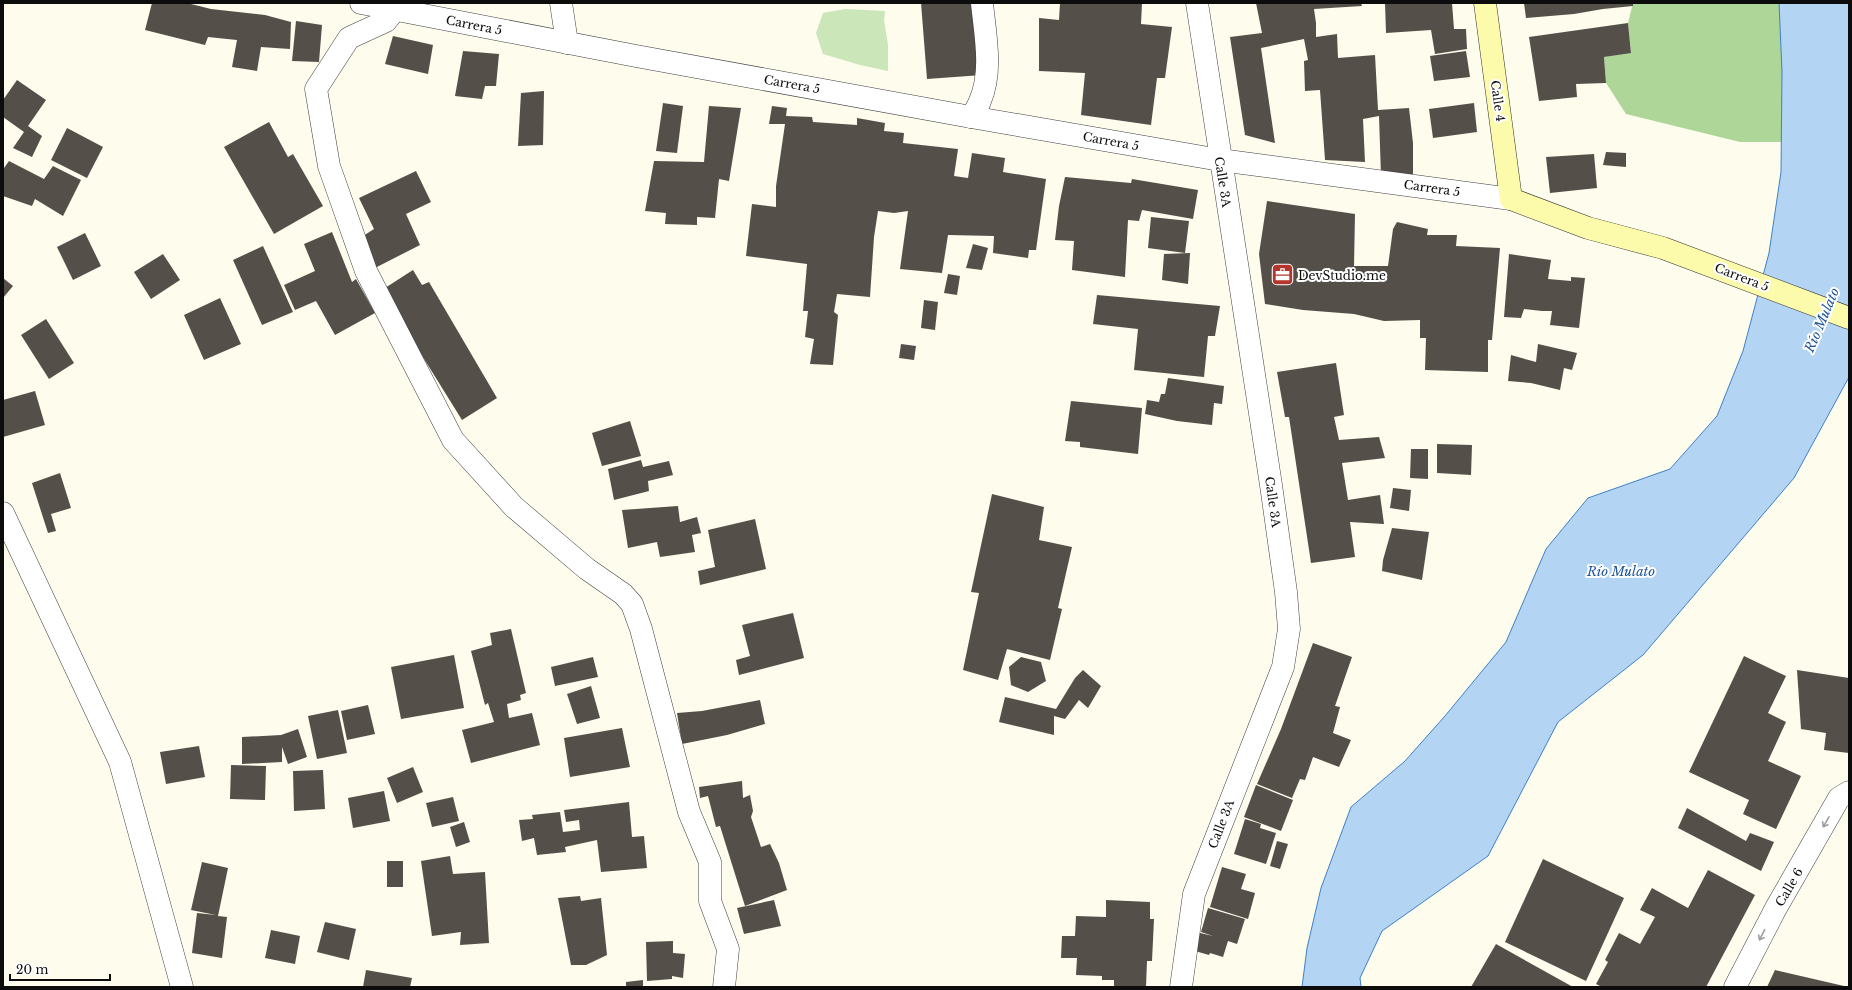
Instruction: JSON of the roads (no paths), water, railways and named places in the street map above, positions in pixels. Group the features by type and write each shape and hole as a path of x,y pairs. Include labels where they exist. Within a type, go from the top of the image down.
{"main road":[{"name":"Calle 4","path":"1485,3 1511,199"},
{"name":"Carrera 5","path":"1511,199 1588,228 1663,248 1849,318"}],"street":[{"name":"Carrera 5","path":"361,3 567,43 971,117 1220,160 1511,199"},
{"path":"560,3 567,43"},
{"path":"971,117 980,102 986,78 986,40 982,3"},
{"name":"Calle 3A","path":"1181,987 1194,894 1283,667 1289,629 1271,485 1197,3"},
{"path":"395,10 386,21 349,38 316,89 329,166 366,271 453,440 514,507 587,569 623,594 632,604 641,629 688,812 710,862 710,901 728,949 724,987"},
{"path":"3,513 120,762 182,987"},
{"name":"Calle 6","path":"1735,987 1776,908 1839,798 1849,792"}],"water":[{"name":"Río Mulato","path":"1779,3 1849,3 1849,377 1794,478 1643,655 1558,722 1488,856 1382,931 1360,978 1361,987 1302,987 1307,948 1321,888 1351,807 1405,761 1445,716 1506,642 1546,549 1588,498 1670,469 1717,416 1743,351 1769,253 1781,172 1782,72"}],"place":[{"name":"DevStudio.me","path":"1282,275"}]}
